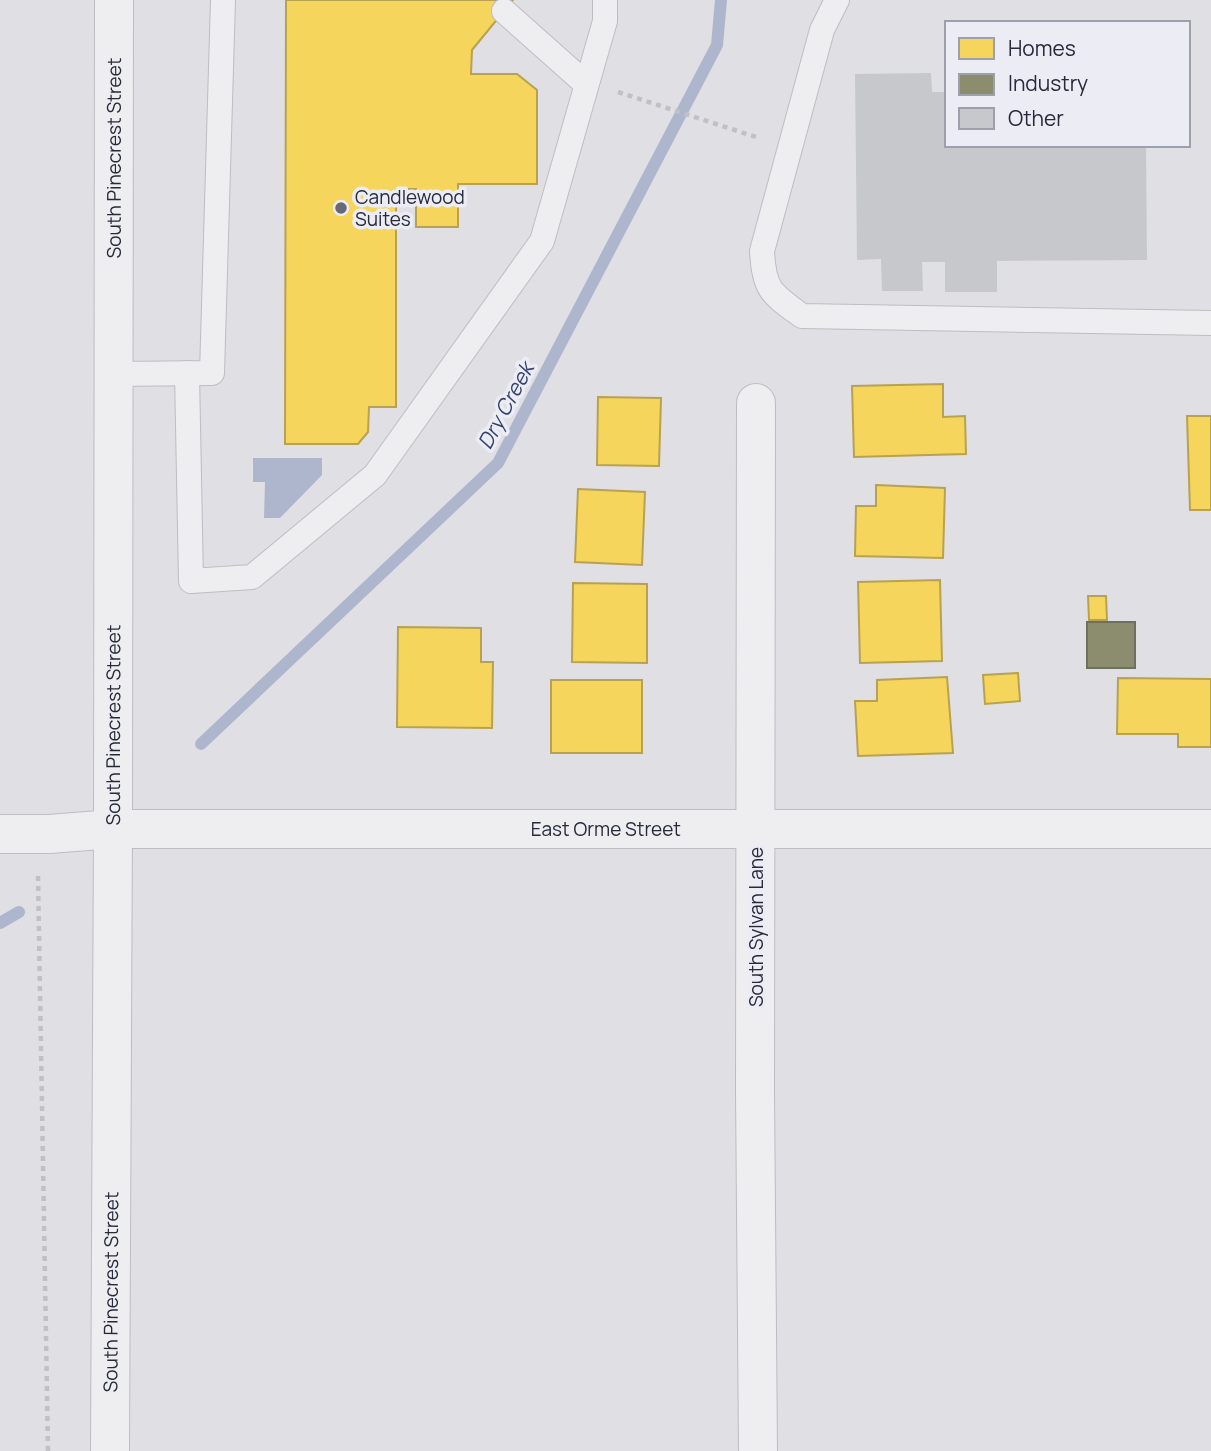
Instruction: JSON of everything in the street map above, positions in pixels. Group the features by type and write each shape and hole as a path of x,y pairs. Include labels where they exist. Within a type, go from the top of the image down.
{"street":[{"name":"South Pinecrest Street","path":"110,1451 114,0"},
{"name":"South Sylvan Lane","path":"756,403 758,1451"},
{"name":"East Orme Street","path":"0,834 49,834 113,829 1211,829"}],"lane":[{"path":"113,374 212,373 223,0"},
{"path":"187,373 191,581 252,577 376,475 542,241 597,87 605,0"},
{"path":"837,0 822,30 762,251 763,277 777,298 803,316 1211,323"},
{"path":"504,11 597,87"}],"path":[{"path":"597,87 765,140"},
{"path":"37,867 48,1451"}],"water":[{"path":"253,458 322,458 322,475 280,518 264,518 265,482 253,482"}],"building: Homes":[{"name":"Candlewood Suites","path":"286,0 513,0 472,50 471,74 517,74 537,90 537,184 458,184 458,227 416,227 416,189 396,189 396,407 369,407 368,432 358,444 285,444"},
{"path":"943,384 943,417 965,416 966,454 854,457 852,386"},
{"path":"598,397 661,398 659,466 597,465"},
{"path":"1187,416 1211,416 1211,510 1190,510"},
{"path":"876,485 945,488 943,558 855,556 856,506 876,506"},
{"path":"578,489 645,492 642,565 575,562"},
{"path":"940,580 942,661 860,663 858,582"},
{"path":"573,583 647,584 647,663 572,662"},
{"path":"1088,596 1106,596 1107,620 1089,620"},
{"path":"398,627 481,628 481,662 493,662 492,728 397,727"},
{"path":"1018,673 1020,701 985,704 983,675"},
{"path":"947,677 953,753 858,756 855,701 877,701 877,680"},
{"path":"1118,678 1211,679 1211,747 1178,747 1178,734 1117,734"},
{"path":"551,680 642,680 642,753 551,753"}],"building: Industry":[{"path":"1087,622 1135,622 1135,668 1087,668"}],"building: Other":[{"path":"931,73 932,92 945,92 945,147 1146,147 1147,260 997,261 997,292 945,292 945,262 922,262 923,291 882,291 881,259 857,260 855,74"}],"waterway":[{"name":"Dry Creek","path":"201,744 498,463 717,45 721,0"},
{"name":"Dry Creek","path":"0,923 19,912"}],"place":[{"name":"Candlewood Suites","path":"341,208"}]}
